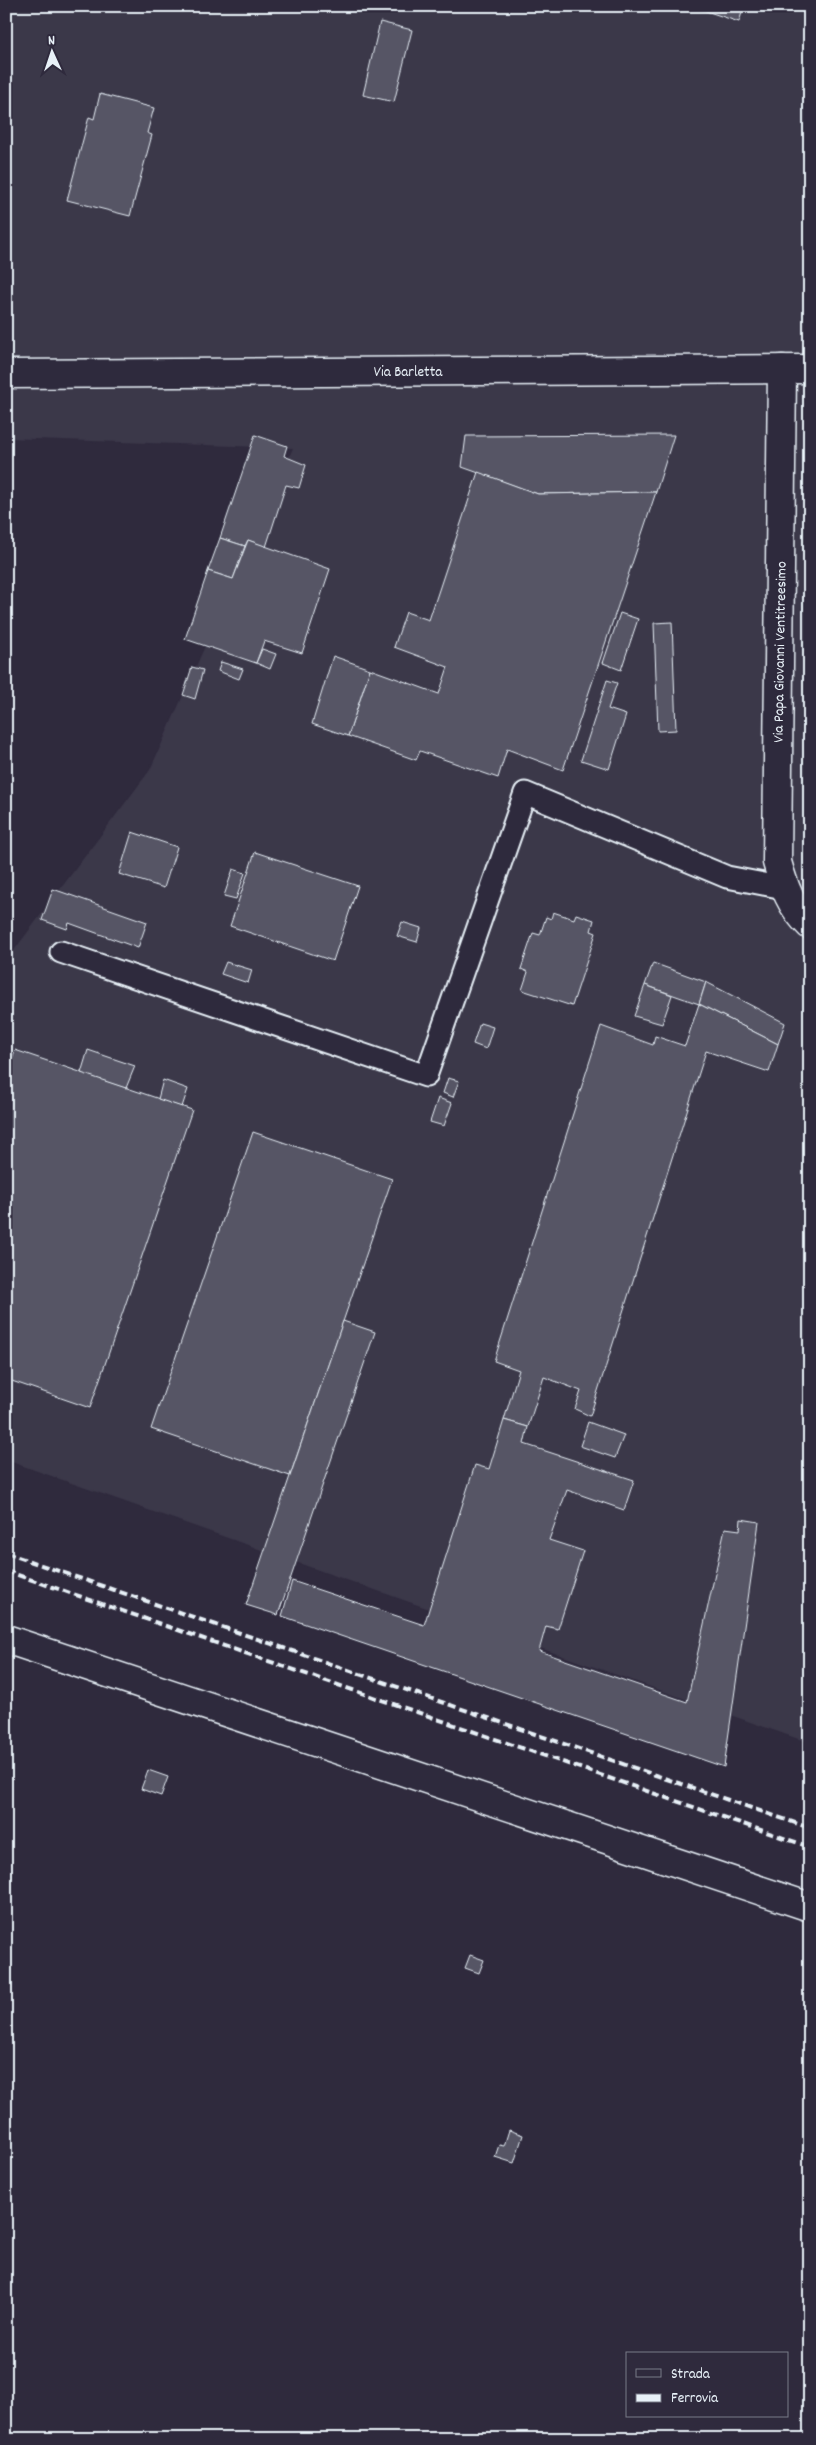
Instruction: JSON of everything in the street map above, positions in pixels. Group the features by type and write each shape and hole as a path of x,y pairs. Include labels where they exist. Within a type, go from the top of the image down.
{"street":[{"name":"Via Papa Giovanni Ventitreesimo","path":"782,369 777,862 784,888 798,914 810,925"},
{"name":"Via Barletta","path":"6,374 810,369"},
{"path":"6,1639 810,1907"}],"lane":[{"path":"62,952 426,1076 525,793 727,878 784,888"}],"shaded area":[{"path":"6,6 810,6 810,1743 6,1460 6,961 150,770 293,448 6,438"}],"building":[{"path":"691,6 744,6 739,22"},
{"path":"380,22 412,30 394,102 363,95"},
{"path":"100,94 154,108 147,133 152,135 130,216 67,200 89,117 94,119"},
{"path":"255,435 287,446 284,456 306,465 299,488 286,485 266,547 248,540 245,546 220,538"},
{"path":"674,435 656,492 538,494 462,467 466,436"},
{"path":"478,472 538,494 656,492 563,770 507,749 498,778 420,751 416,760 348,736 370,669 439,694 448,667 394,647 406,612 429,620"},
{"path":"220,538 245,546 233,579 208,571"},
{"path":"248,540 330,569 302,653 264,641 256,663 185,639 208,571 233,579"},
{"path":"620,613 638,619 621,670 603,663"},
{"path":"672,622 676,730 658,731 654,623"},
{"path":"262,649 276,654 270,669 256,663"},
{"path":"333,656 370,669 348,736 312,724"},
{"path":"221,662 243,669 239,679 218,671"},
{"path":"192,667 203,670 195,699 183,695"},
{"path":"607,680 617,683 608,709 626,715 609,769 581,760"},
{"path":"132,832 177,847 164,888 119,874"},
{"path":"255,852 358,886 333,961 230,926"},
{"path":"233,869 245,873 236,899 224,896"},
{"path":"53,889 147,922 138,948 69,923 67,929 42,920"},
{"path":"553,912 574,919 576,914 594,920 591,931 596,933 572,1006 522,990 528,972 521,969 533,933 540,935 546,917 551,919"},
{"path":"402,922 421,928 417,942 397,936"},
{"path":"226,962 252,970 248,983 221,974"},
{"path":"653,963 706,982 699,1004 645,985"},
{"path":"706,982 785,1023 778,1044 699,1004"},
{"path":"645,985 672,995 662,1024 634,1016"},
{"path":"699,1004 778,1044 769,1072 706,1051 590,1416 575,1409 581,1391 544,1377 528,1427 504,1420 519,1370 494,1361 601,1026 653,1045 655,1036 685,1046"},
{"path":"480,1023 493,1027 486,1049 473,1044"},
{"path":"15,1050 192,1110 90,1408 6,1379 6,1077"},
{"path":"88,1050 135,1066 126,1088 81,1073"},
{"path":"448,1078 459,1081 453,1097 443,1093"},
{"path":"163,1080 188,1089 182,1107 158,1099"},
{"path":"438,1098 452,1103 444,1126 430,1122"},
{"path":"253,1132 392,1179 290,1476 151,1429"},
{"path":"343,1321 375,1332 278,1615 246,1605"},
{"path":"504,1420 528,1427 524,1444 634,1480 624,1510 567,1490 549,1540 583,1551 558,1629 546,1626 539,1651 687,1702 725,1528 740,1530 741,1519 759,1522 724,1767 282,1616 292,1581 424,1625 475,1465 489,1469"},
{"path":"588,1422 624,1435 615,1458 580,1446"},
{"path":"810,1501 810,1538 806,1538"},
{"path":"148,1770 168,1777 161,1796 141,1789"},
{"path":"470,1955 484,1960 479,1973 465,1968"},
{"path":"509,2130 523,2135 514,2163 495,2157 499,2145 504,2146"}],"railway":[{"path":"6,1553 810,1828"},
{"path":"6,1571 810,1847"}]}
